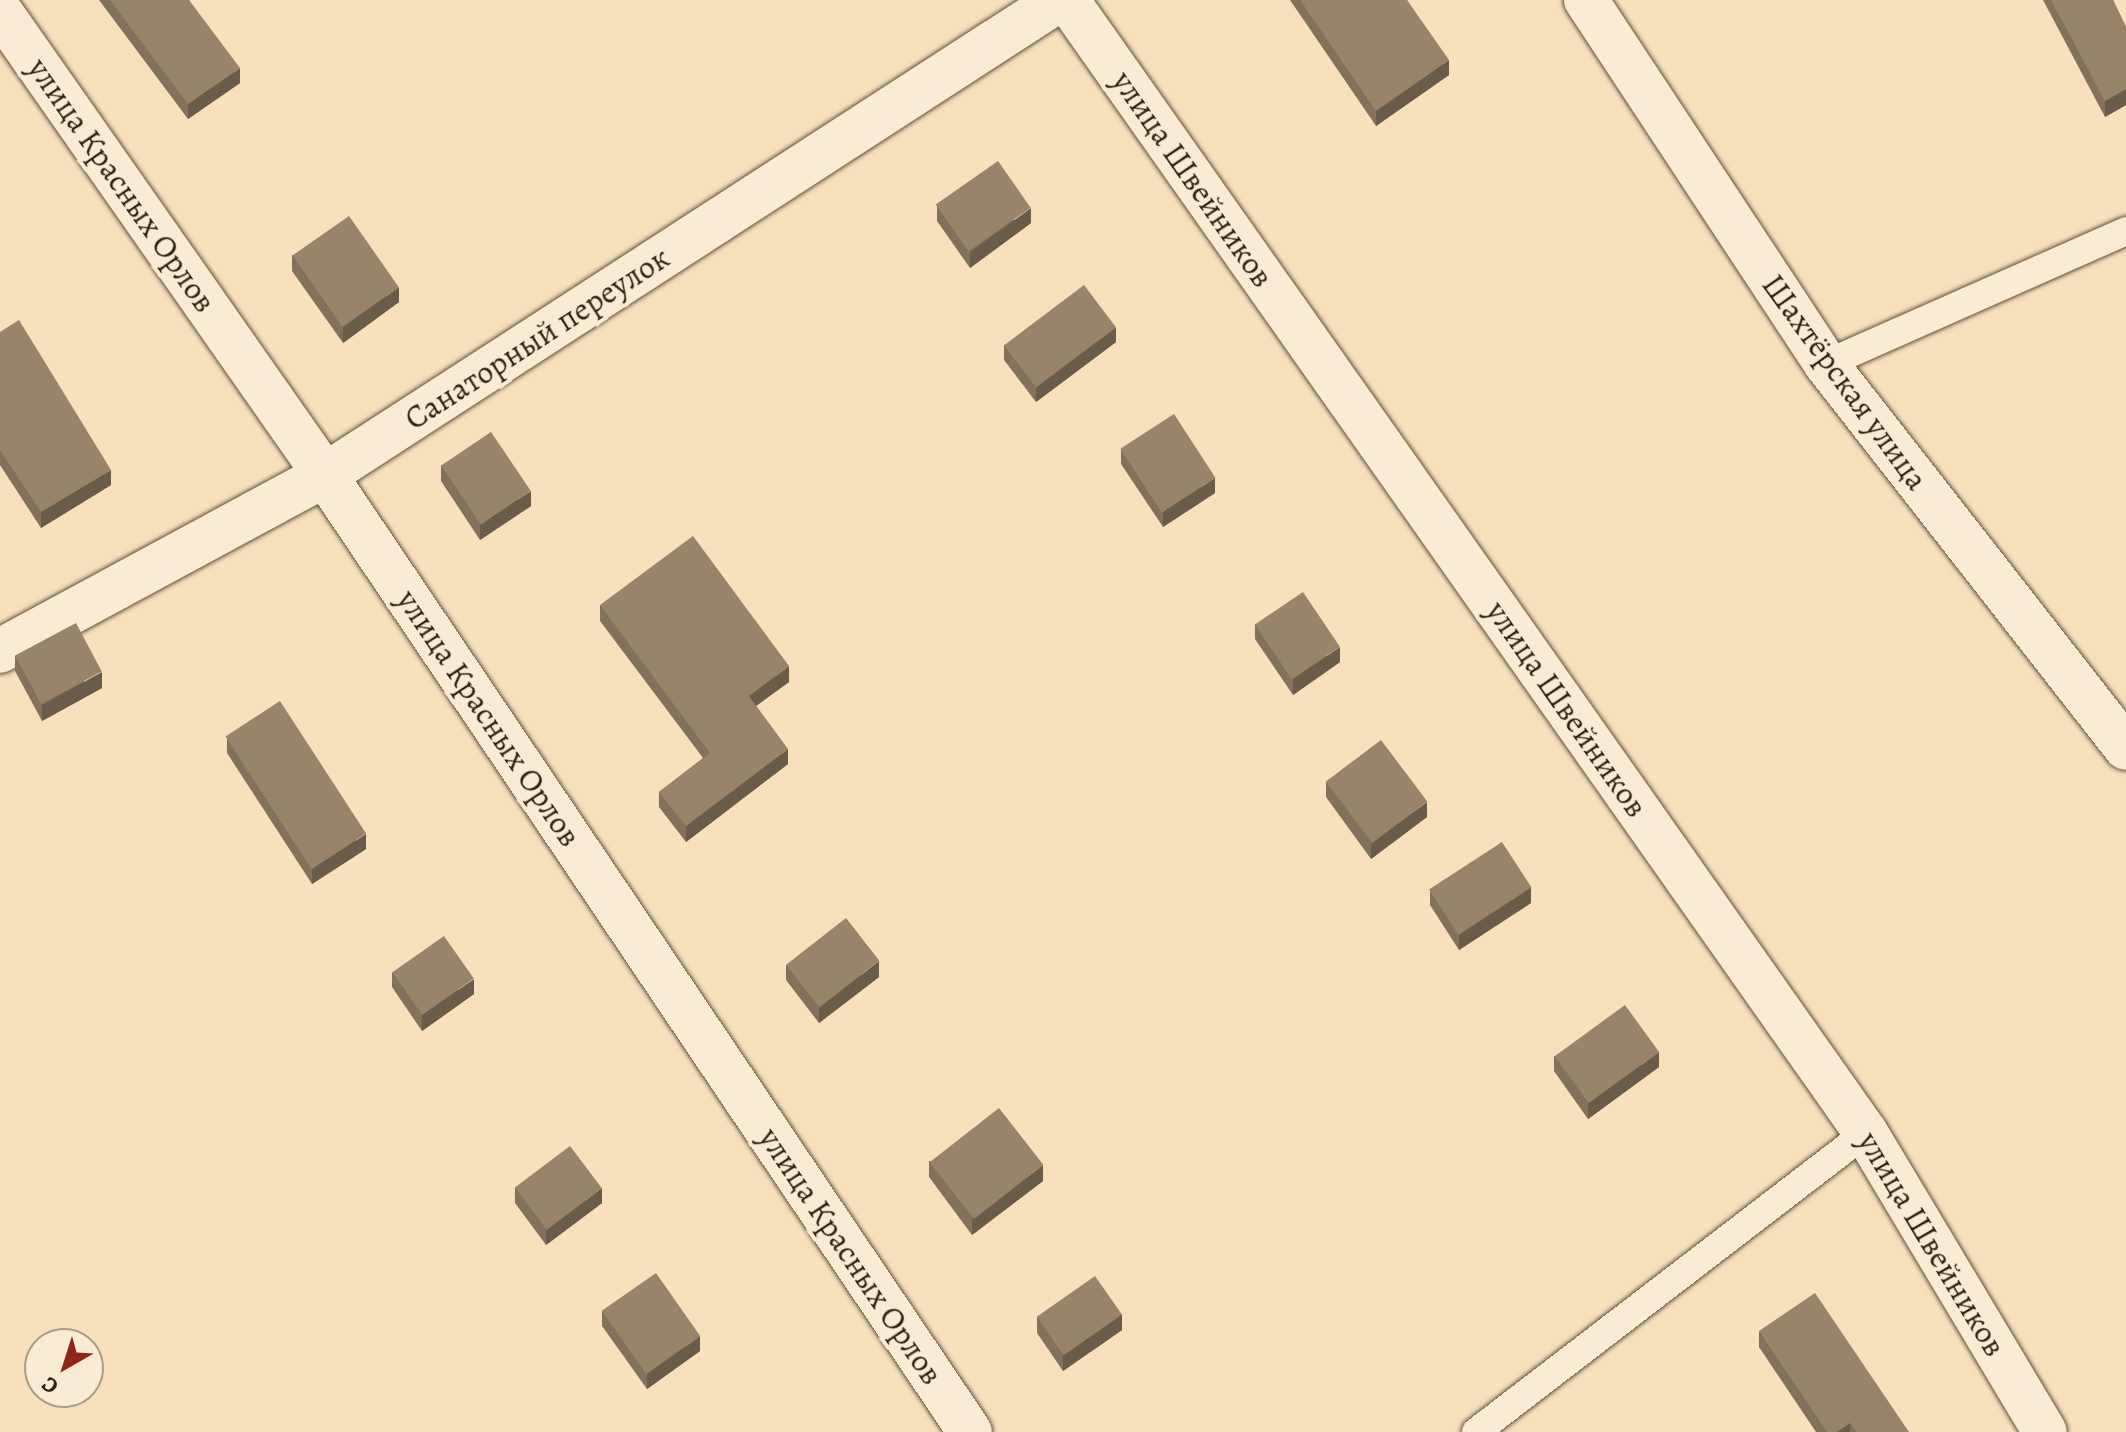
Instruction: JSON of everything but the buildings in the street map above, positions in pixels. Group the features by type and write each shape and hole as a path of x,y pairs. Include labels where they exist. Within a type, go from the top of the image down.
{"street":[{"name":"Санаторный переулок","path":"0,651 325,475 1059,0"},
{"name":"улица Швейников","path":"1067,0 1866,1133 2045,1432"},
{"name":"Шахтёрская улица","path":"1586,0 1826,364 2126,748"},
{"name":"улица Красных Орлов","path":"0,11 325,475 970,1432"}],"lane":[{"path":"1826,364 2126,231"},
{"path":"1476,1432 1866,1133"}]}
